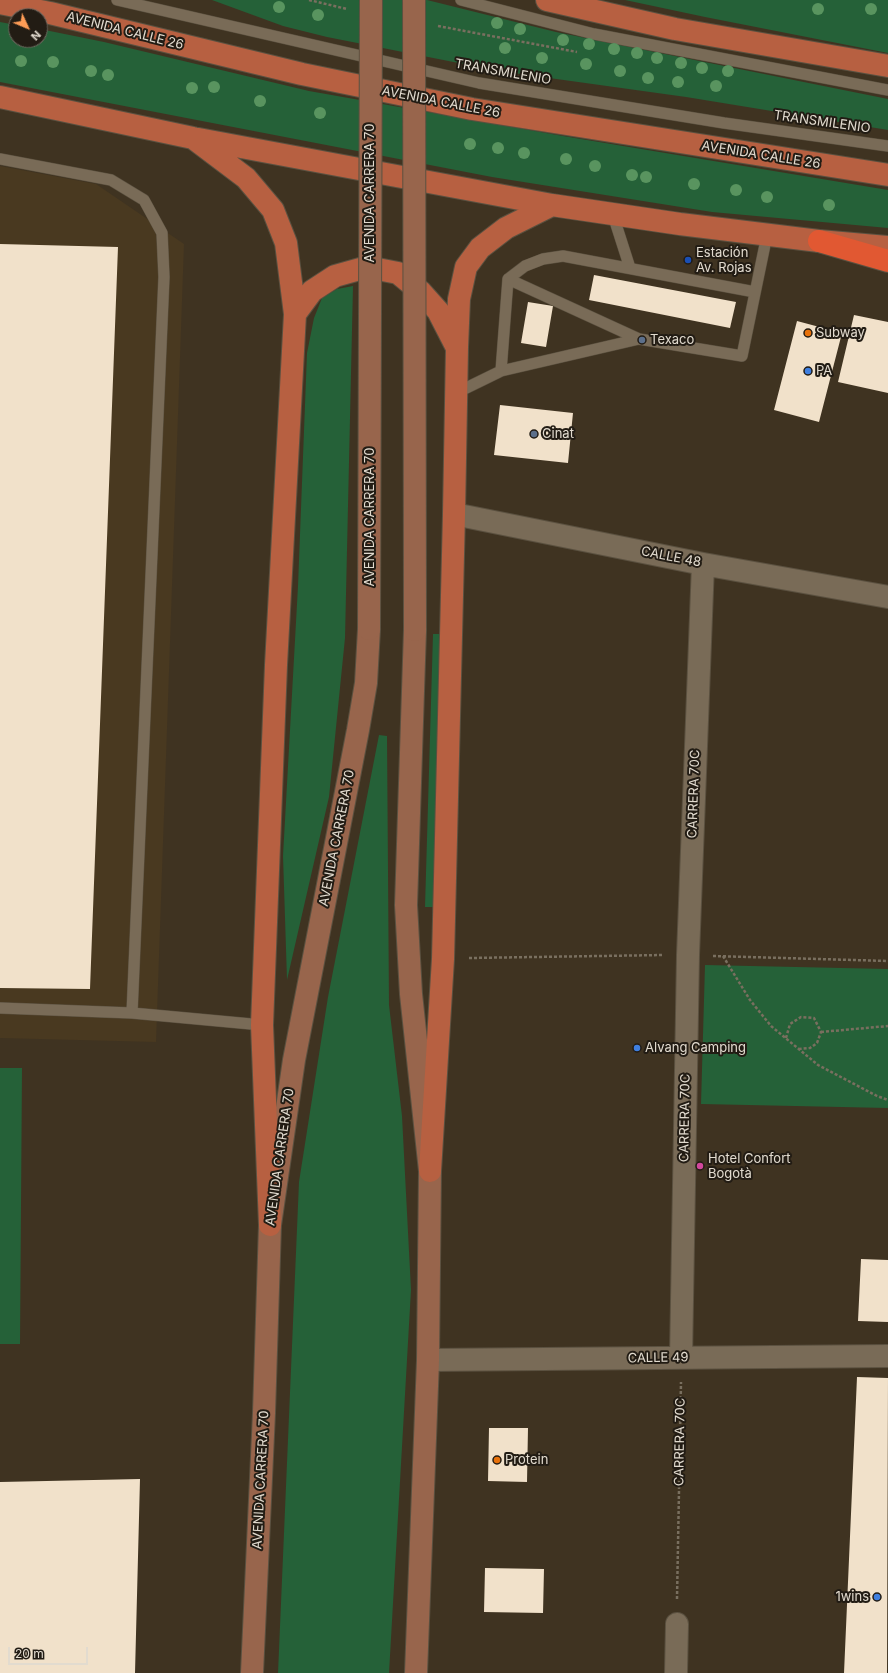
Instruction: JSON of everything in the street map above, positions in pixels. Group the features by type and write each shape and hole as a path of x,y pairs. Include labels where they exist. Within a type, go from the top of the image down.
{"highway":[{"path":"819,241 888,261"}],"main road":[{"name":"AVENIDA CARRERA 70","path":"252,1673 264,1413 270,1225 294,1060 366,683 369,629 371,0"},
{"path":"414,0 415,630 406,905 411,994 430,1171"},
{"path":"547,0 675,29 888,66"},
{"name":"AVENIDA CALLE 26","path":"0,3 50,13 302,74 472,109 888,175"},
{"path":"0,97 193,138 552,205 613,215 767,235 888,247"},
{"path":"193,138 246,178 273,210 286,243 295,314 276,665 262,1025 270,1225"},
{"path":"416,1673 428,1360 430,1171 443,958 454,514 456,347 459,299 466,267 480,248 506,228 552,205"},
{"path":"295,314 312,291 335,276 367,267 398,273 421,292 438,311 456,347"}],"street":[{"name":"CALLE 48","path":"454,514 703,564 888,597"},
{"name":"CARRERA 70C","path":"681,1358 688,955 703,564"},
{"name":"CALLE 49","path":"428,1360 888,1356"},
{"path":"676,1624 676,1673"}],"lane":[{"name":"TRANSMILENIO","path":"117,0 479,83 724,123 888,146"},
{"path":"461,0 594,34 888,90"},
{"path":"0,159 110,180 144,200 162,233 164,277 132,1013"},
{"path":"613,215 630,268"},
{"path":"508,279 639,339 742,356 767,235"},
{"path":"501,371 508,279 525,266 543,259 563,256 755,292"},
{"path":"456,393 501,371 639,339"},
{"path":"0,1008 132,1013 262,1025"}],"path":[{"path":"723,956 750,1000 771,1026 818,1065 877,1096 888,1100"},
{"path":"786,1038 790,1024 801,1016 814,1018 821,1032 817,1043 810,1048 799,1049"},
{"path":"821,1032 888,1026"},
{"name":"CARRERA 70C","path":"676,1624 681,1358"}],"shaded area":[{"path":"0,166 96,184 184,244 156,1042 0,1038"}],"green space":[{"path":"212,0 427,0 556,32 888,99 888,130 686,97 499,71 327,37 283,26"},
{"path":"625,0 888,0 888,53 705,17"},
{"path":"0,22 8,24 8,48 48,48 48,31 104,42 309,91 563,136 888,190 888,228 712,212 492,177 0,82"},
{"path":"353,286 345,638 329,797 287,980 283,856 298,586 307,353 314,318 322,298 337,289"},
{"path":"433,634 442,634 434,907 425,907"},
{"path":"379,735 387,736 389,1005 402,1116 411,1290 389,1673 278,1673 299,1182 328,997"},
{"path":"705,965 888,969 888,1108 701,1104"},
{"path":"0,1068 22,1068 20,1344 0,1344"}],"building":[{"path":"0,244 118,247 90,989 0,988"},
{"path":"594,275 736,302 730,328 589,300"},
{"path":"528,302 553,306 546,347 521,343"},
{"path":"854,315 888,322 888,393 838,382"},
{"name":"PA","path":"797,321 842,333 819,422 774,410"},
{"name":"Cinat","path":"500,405 573,413 568,463 494,455"},
{"path":"861,1259 888,1260 888,1322 858,1321"},
{"path":"857,1377 888,1378 887,1673 844,1673"},
{"path":"489,1428 528,1428 527,1482 488,1481"},
{"path":"140,1479 135,1673 0,1673 0,1482"},
{"path":"485,1568 544,1569 543,1613 484,1612"}],"place":[{"name":"Estación Av. Rojas","path":"688,260"},
{"name":"Subway","path":"808,333"},
{"name":"Texaco","path":"642,340"},
{"name":"PA","path":"808,371"},
{"name":"Cinat","path":"534,434"},
{"name":"Alvang Camping","path":"637,1048"},
{"name":"Hotel Confort Bogotà","path":"700,1166"},
{"name":"Protein","path":"497,1460"},
{"name":"1wins","path":"877,1597"}]}
